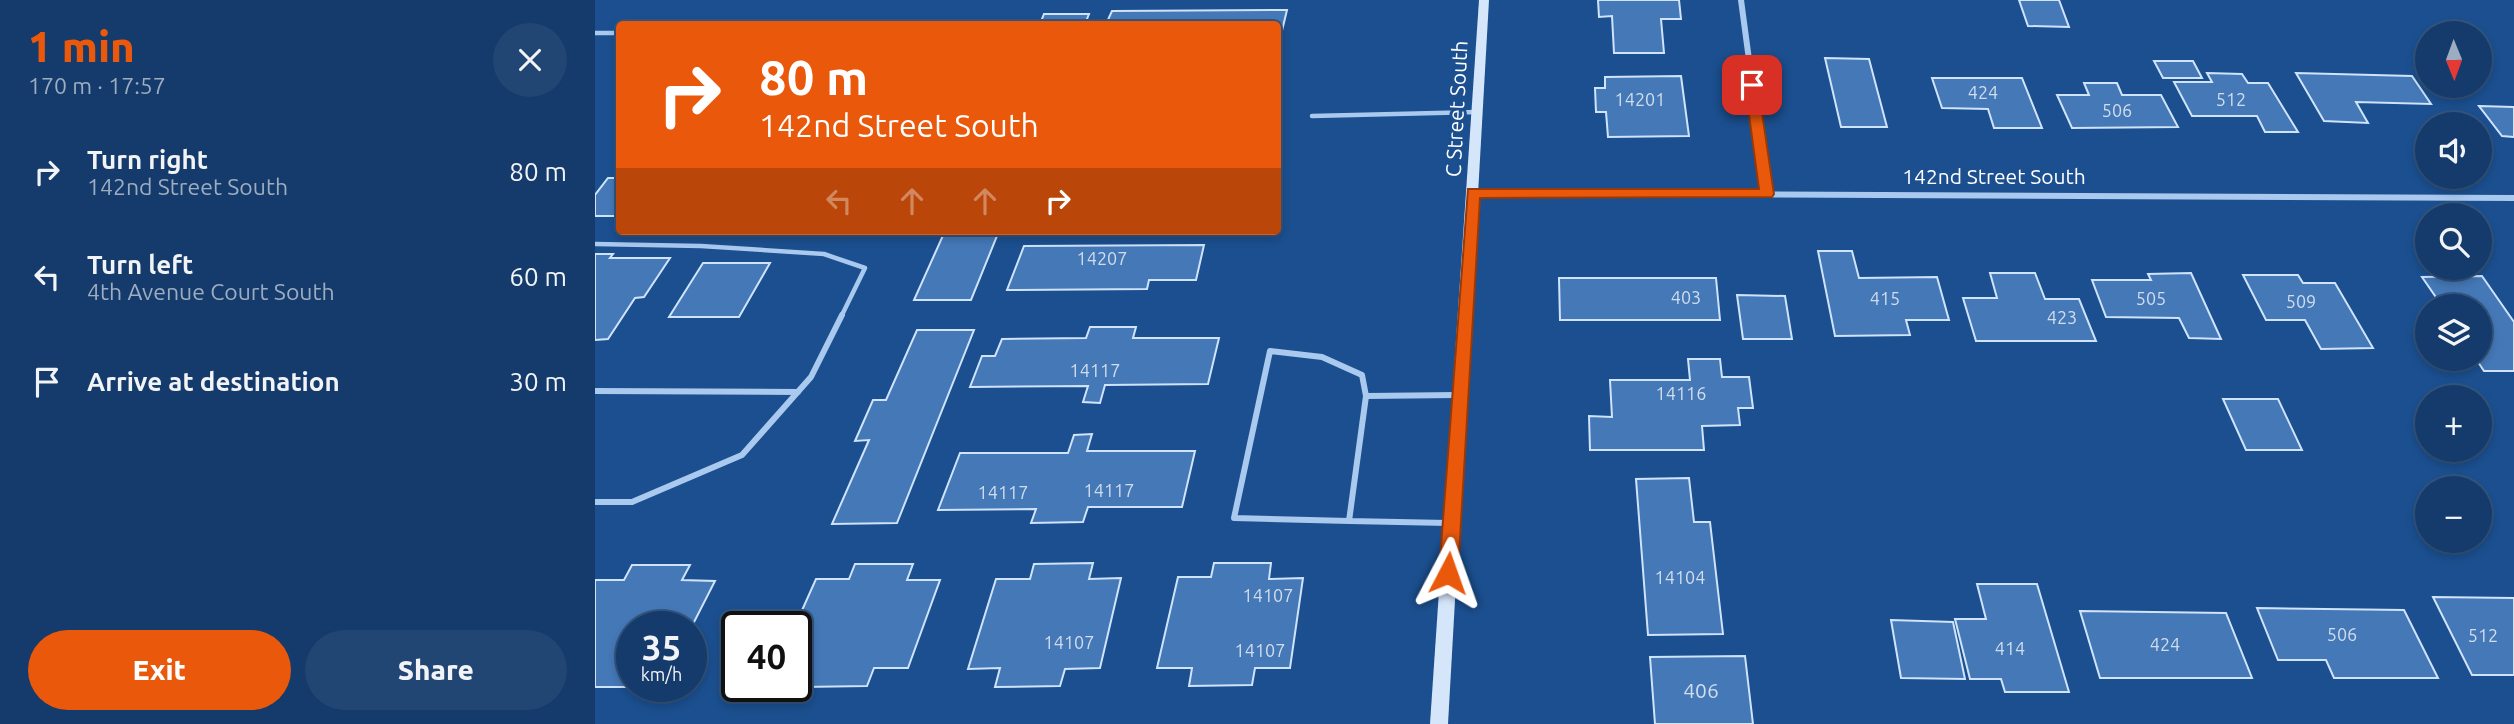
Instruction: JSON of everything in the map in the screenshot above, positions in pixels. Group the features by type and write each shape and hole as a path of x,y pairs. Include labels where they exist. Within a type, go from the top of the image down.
{"street":[{"name":"C Street South","path":"1439,724 1484,0"},
{"path":"1741,0 1767,194"},
{"name":"142nd Street South","path":"1473,193 2514,198"}],"lane":[{"path":"595,33 616,33"},
{"path":"1312,116 1478,112"},
{"path":"595,244 701,246 824,254 866,268 811,377 742,455 632,502 595,502"},
{"path":"1349,522 1366,396 1362,374 1322,357 1270,351 1234,518 1349,522 1452,523"},
{"path":"595,391 797,392"},
{"path":"1366,396 1460,395"}],"building":[{"path":"1598,0 1679,0 1681,19 1661,19 1664,53 1614,53 1612,16 1599,17"},
{"path":"2019,0 2059,0 2069,27 2028,26"},
{"path":"1287,10 1281,35 1281,21 1107,21 1112,11"},
{"path":"1044,14 1089,14 1086,21 1041,21"},
{"path":"1825,58 1869,59 1887,127 1841,127"},
{"path":"2154,61 2193,61 2202,78 2163,78"},
{"path":"2207,73 2242,74 2248,83 2268,83 2298,132 2265,132 2257,116 2192,116 2174,82 2212,82"},
{"path":"2296,73 2412,76 2415,80 2415,98 2427,98 2431,104 2356,102 2368,123 2324,121"},
{"path":"1681,76 1689,136 1608,137 1606,112 1596,112 1595,88 1605,88 1605,77"},
{"path":"1932,78 2022,78 2042,128 1994,128 1988,109 1942,108"},
{"path":"2084,83 2117,83 2122,95 2161,95 2178,127 2072,128 2057,95 2089,95"},
{"path":"2479,106 2514,107 2514,137 2502,136 2492,123 2492,112 2484,112"},
{"path":"608,178 616,178 616,216 595,216 595,195"},
{"path":"943,235 997,235 971,300 914,300"},
{"path":"1204,245 1196,280 1149,280 1147,289 1007,290 1024,246"},
{"path":"1818,251 1852,251 1859,278 1937,277 1949,320 1906,320 1910,335 1835,336"},
{"path":"595,254 613,254 610,258 670,258 644,297 635,298 608,339 595,340"},
{"path":"703,263 770,263 739,317 669,317"},
{"path":"1990,273 2035,273 2045,299 2079,299 2096,341 1976,341 1963,298 1997,298"},
{"path":"2191,273 2221,339 2189,338 2179,318 2106,317 2092,280 2151,280 2148,274"},
{"path":"2243,275 2298,275 2303,283 2335,283 2373,348 2321,349 2305,320 2266,320"},
{"path":"1559,278 1716,278 1720,320 1560,320"},
{"path":"2424,280 2485,280 2514,322 2514,371 2492,371 2492,294 2434,294"},
{"path":"1737,295 1785,296 1792,339 1743,339"},
{"path":"1090,327 1136,327 1133,338 1219,338 1208,384 1105,385 1100,403 1083,402 1088,386 970,387 982,356 995,356 1002,339 1086,338"},
{"path":"917,330 974,330 897,523 832,524 869,440 855,441 873,400 886,400"},
{"path":"1688,359 1720,359 1722,377 1749,377 1753,408 1738,408 1740,425 1702,426 1704,450 1590,450 1589,416 1612,417 1610,380 1690,380"},
{"path":"2223,399 2278,399 2302,450 2246,450"},
{"path":"1092,434 1087,451 1195,451 1182,507 1088,507 1083,522 1031,523 1036,509 938,510 960,453 1068,453 1074,435"},
{"path":"1689,478 1694,522 1710,522 1723,634 1648,635 1636,479"},
{"path":"1093,563 1089,579 1121,578 1100,668 1065,669 1060,686 995,687 1000,668 968,669 996,579 1030,579 1034,564"},
{"path":"1214,563 1271,563 1269,579 1303,578 1290,668 1255,668 1252,685 1189,686 1192,668 1157,668 1178,577 1211,577"},
{"path":"855,564 913,564 907,580 940,580 908,668 874,668 867,686 812,687 812,611 802,611 816,579 849,579"},
{"path":"632,565 690,565 682,580 715,581 700,611 616,611 616,687 595,687 595,580 624,580"},
{"path":"1977,584 2037,584 2069,692 2005,692 2001,679 1970,679 1955,619 1986,619"},
{"path":"2433,597 2514,598 2514,675 2472,675"},
{"path":"2257,608 2404,610 2438,678 2334,678 2326,660 2278,660"},
{"path":"2080,611 2226,613 2252,678 2100,678"},
{"path":"1891,620 1953,622 1965,679 1901,678"},
{"path":"1745,656 1753,724 1655,724 1650,657"}],"route":[{"path":"1448,573 1473,193 1767,194 1752,85"}]}
